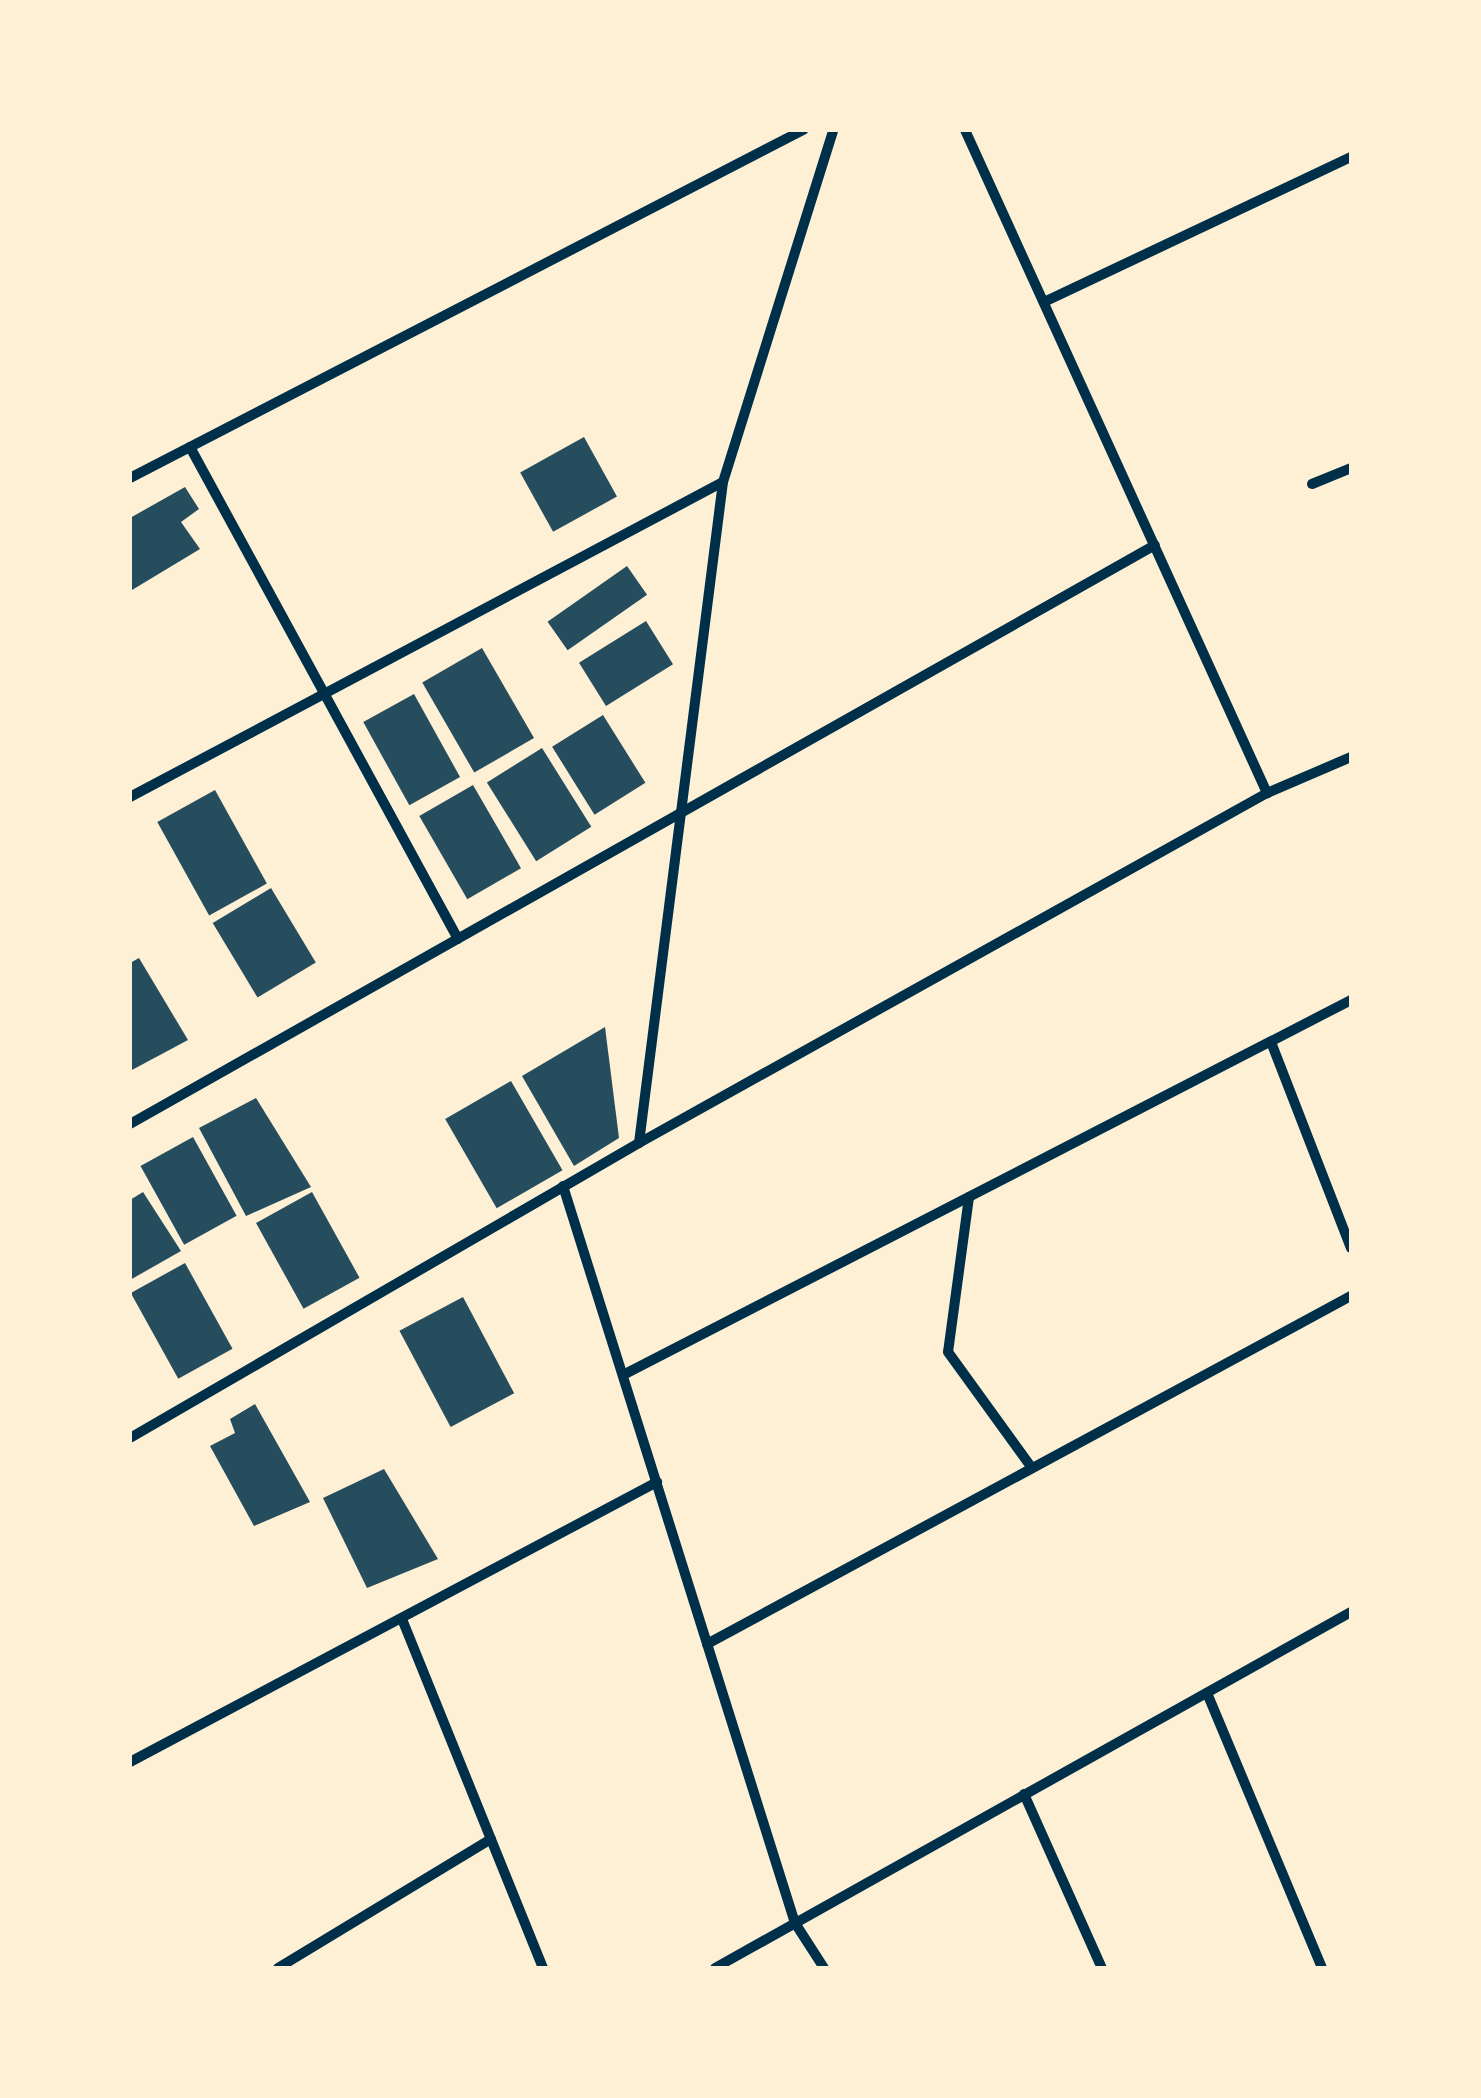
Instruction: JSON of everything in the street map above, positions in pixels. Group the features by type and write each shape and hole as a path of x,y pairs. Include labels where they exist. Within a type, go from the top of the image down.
{"street":[{"path":"130,478 804,130"},
{"path":"639,1143 677,814 723,482 833,130"},
{"path":"965,130 1268,794"},
{"path":"1044,302 1351,157"},
{"path":"190,447 328,692 458,938"},
{"path":"1312,484 1351,468"},
{"path":"130,797 723,482"},
{"path":"130,1124 1155,545"},
{"path":"130,1438 639,1143 1268,794 1351,757"},
{"path":"623,1375 1351,1000"},
{"path":"1271,1042 1351,1248"},
{"path":"563,1186 795,1922 824,1968"},
{"path":"969,1198 948,1352 1032,1468"},
{"path":"708,1644 1351,1296"},
{"path":"130,1762 657,1482"},
{"path":"715,1968 1351,1612"},
{"path":"402,1619 542,1968"},
{"path":"1206,1693 1322,1968"},
{"path":"1024,1794 1102,1968"},
{"path":"278,1968 491,1839"}],"building":[{"path":"584,437 617,496 553,532 520,472"},
{"path":"185,487 199,509 181,522 200,549 132,590 130,518"},
{"path":"627,566 647,595 568,650 548,622"},
{"path":"646,621 673,664 606,706 579,663"},
{"path":"482,648 534,738 474,773 422,682"},
{"path":"414,694 460,777 409,805 363,722"},
{"path":"603,715 645,783 595,815 552,747"},
{"path":"542,748 591,827 536,861 487,782"},
{"path":"473,785 521,868 467,899 419,816"},
{"path":"215,790 267,884 209,916 157,822"},
{"path":"271,888 316,963 258,998 213,923"},
{"path":"139,958 188,1040 130,1071 130,963"},
{"path":"605,1027 619,1138 574,1166 522,1076"},
{"path":"511,1081 562,1170 497,1208 445,1119"},
{"path":"256,1098 311,1187 246,1216 199,1128"},
{"path":"193,1137 237,1216 184,1245 141,1166"},
{"path":"143,1192 181,1251 130,1280 130,1200"},
{"path":"312,1192 360,1278 304,1309 256,1223"},
{"path":"185,1263 233,1349 178,1379 131,1293"},
{"path":"463,1297 514,1393 451,1427 399,1331"},
{"path":"255,1404 310,1502 254,1526 210,1446 235,1433 230,1419"},
{"path":"384,1469 438,1559 367,1588 323,1498"}]}
